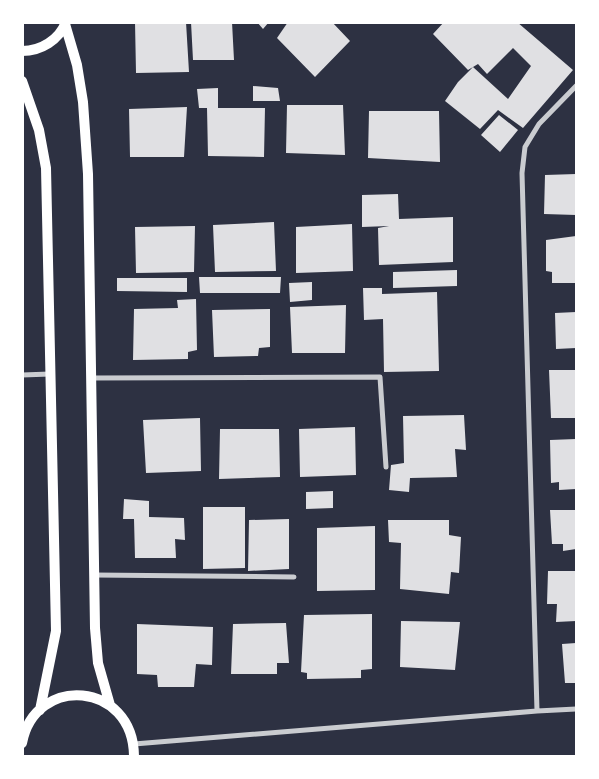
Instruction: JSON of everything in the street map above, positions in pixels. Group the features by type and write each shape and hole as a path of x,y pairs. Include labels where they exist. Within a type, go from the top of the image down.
{"main road":[{"path":"22,51 40,48 53,40 66,23"},
{"path":"66,23 77,65 83,102 88,174 94,575 98,662 110,705"},
{"path":"22,81 39,130 46,168 56,631 40,710"},
{"path":"22,743 26,730 40,710 56,699 75,695 93,697 110,705 126,722 134,744 134,756"}],"street":[{"path":"537,711 522,173 525,146 539,124 576,86"},
{"path":"22,375 50,374"},
{"path":"92,378 380,377 386,467"},
{"path":"94,575 294,577"},
{"path":"134,744 576,709"}],"building":[{"path":"135,22 186,22 189,72 136,73"},
{"path":"191,22 232,22 234,60 193,60"},
{"path":"257,22 269,22 263,29"},
{"path":"288,22 332,22 350,41 315,77 277,38"},
{"path":"444,22 517,22 573,70 523,128 498,110 480,129 445,101 458,82 473,67 468,70 433,34","holes":["513,48 531,66 508,99 473,67 478,64 487,74"]},
{"path":"253,86 278,88 280,101 253,101"},
{"path":"218,88 218,108 265,108 264,157 208,156 207,108 199,108 197,89"},
{"path":"287,105 343,105 345,155 286,153"},
{"path":"187,107 184,157 130,157 129,109"},
{"path":"369,111 439,111 440,162 368,158"},
{"path":"499,115 518,130 500,152 481,135"},
{"path":"576,174 576,215 544,214 545,175"},
{"path":"398,194 399,219 453,217 453,262 379,265 378,228 389,226 362,227 362,195"},
{"path":"274,222 276,271 215,272 213,225"},
{"path":"352,224 353,271 296,273 296,227"},
{"path":"195,226 194,272 136,273 135,227"},
{"path":"576,236 576,283 552,283 552,272 546,271 546,240"},
{"path":"457,270 457,286 393,288 393,272"},
{"path":"199,277 281,277 280,293 200,293"},
{"path":"117,278 187,278 187,292 117,291"},
{"path":"312,282 312,300 290,302 289,283"},
{"path":"363,288 382,288 382,294 437,292 439,371 384,372 383,319 364,320"},
{"path":"196,299 197,350 188,352 188,359 133,360 134,309 178,308 177,300"},
{"path":"346,305 345,353 292,353 290,307"},
{"path":"270,309 270,347 259,348 258,356 214,357 212,310"},
{"path":"576,312 576,348 556,349 555,313"},
{"path":"549,370 576,370 576,418 551,418"},
{"path":"464,415 466,450 455,449 457,477 410,478 409,492 389,490 391,465 404,463 403,416"},
{"path":"200,418 201,471 146,473 143,420"},
{"path":"355,427 356,475 300,477 299,429"},
{"path":"220,429 279,429 280,477 219,479"},
{"path":"576,439 576,489 559,490 559,482 551,483 550,440"},
{"path":"333,491 333,508 306,509 306,492"},
{"path":"124,499 149,501 149,517 184,518 185,540 175,539 176,558 135,558 134,519 123,519"},
{"path":"203,507 245,507 245,568 203,569"},
{"path":"550,510 576,510 576,549 563,551 563,544 552,544"},
{"path":"289,519 289,569 248,571 249,520"},
{"path":"388,520 449,520 449,535 461,537 459,573 451,572 449,594 400,589 401,543 389,542"},
{"path":"375,526 375,590 317,591 317,528"},
{"path":"548,571 576,571 576,621 556,622 557,604 547,604"},
{"path":"372,614 372,669 361,670 361,678 307,679 307,673 301,672 304,615"},
{"path":"401,621 460,622 455,670 400,667"},
{"path":"286,623 289,663 277,663 277,674 231,674 233,624"},
{"path":"137,624 213,627 212,665 196,664 194,687 158,687 157,675 137,674"},
{"path":"576,643 576,683 565,683 562,644"}]}
